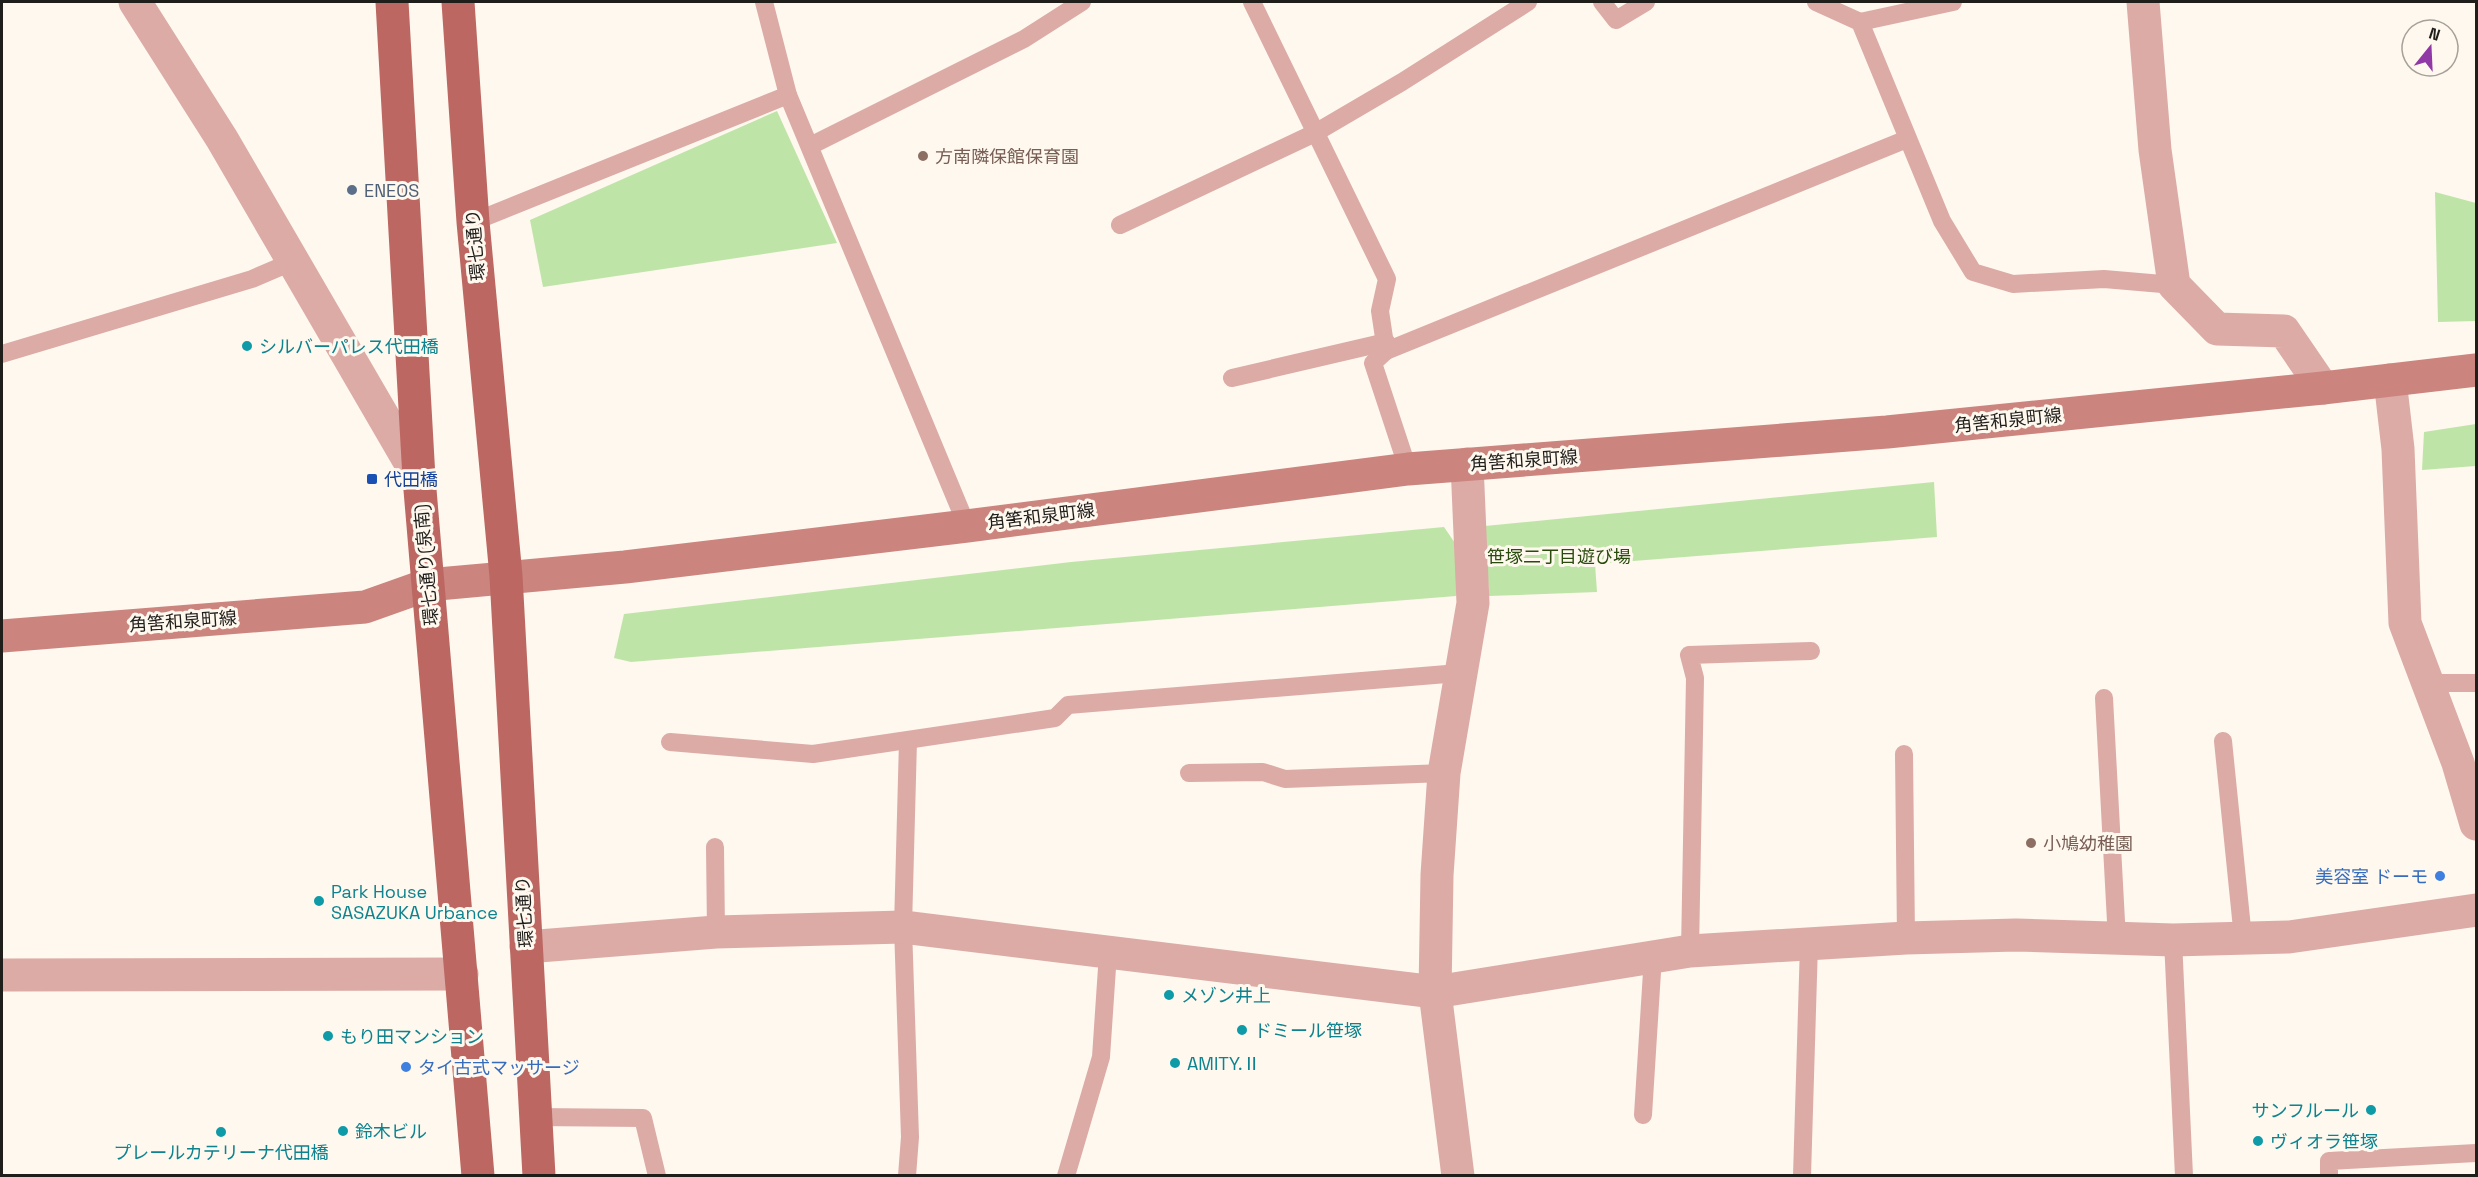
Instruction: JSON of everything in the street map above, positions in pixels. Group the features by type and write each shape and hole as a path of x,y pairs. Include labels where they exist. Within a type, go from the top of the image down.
{"main road":[{"path":"392,2 419,478"},
{"name":"環七通り","path":"458,2 473,222 506,576 539,1176"},
{"name":"角筈和泉町線","path":"2,636 365,607 427,585 573,571 967,526 1408,469 1887,432 2323,388 2476,370"},
{"name":"環七通り(泉南)","path":"419,478 462,974"},
{"path":"462,974 478,1176"}],"street":[{"path":"135,2 222,139 419,478"},
{"path":"2143,2 2155,150 2174,285 2217,329 2284,331 2323,388"},
{"path":"2390,380 2398,449 2405,623 2458,763 2476,824"},
{"path":"1458,1176 1435,992 1437,875 1444,773 1459,673 1473,603 1467,464"},
{"path":"526,947 716,932 903,927 1435,992 1690,951 1906,938 2016,936 2173,940 2289,937 2476,910"},
{"path":"2,975 462,974"}],"lane":[{"path":"764,2 788,95 967,526"},
{"path":"810,146 1024,39 1082,2"},
{"path":"1252,2 1387,279 1380,310 1386,347 1373,363 1408,469"},
{"path":"1120,225 1315,133 1402,82 1528,2"},
{"path":"1602,2 1616,20 1646,2"},
{"path":"1816,2 1860,22 1953,2"},
{"path":"1860,22 1942,221 1973,272 2013,284 2104,279 2174,285"},
{"path":"473,222 788,95"},
{"path":"1232,378 1386,347 1907,139"},
{"path":"2,354 252,279 294,261"},
{"path":"1690,951 1695,678 1689,655 1811,651"},
{"path":"670,742 813,754 1055,717 1068,705 1459,673"},
{"path":"2428,683 2476,683"},
{"path":"2104,698 2117,940"},
{"path":"907,1176 910,1137 903,927 908,741"},
{"path":"2223,741 2243,938"},
{"path":"1904,754 1906,938"},
{"path":"1189,773 1263,772 1285,779 1444,773"},
{"path":"715,847 716,932"},
{"path":"2173,940 2184,1176"},
{"path":"1802,1176 1809,944"},
{"path":"1066,1176 1101,1057 1108,952"},
{"path":"1643,1115 1653,956"},
{"path":"535,1117 643,1118 657,1176"},
{"path":"2329,1176 2328,1161 2476,1153"}],"green space":[{"path":"777,111 837,243 543,287 530,220"},
{"path":"2435,192 2476,203 2476,321 2438,322"},
{"path":"2476,424 2476,466 2422,470 2424,432"},
{"name":"笹塚二丁目遊び場","path":"1934,482 1937,537 1595,564 1597,592 1489,596 1485,526"},
{"path":"1444,527 1457,546 1459,577 1456,596 631,662 614,658 624,614 1071,562"}],"place":[{"name":"方南隣保館保育園","path":"923,156"},
{"name":"ENEOS","path":"352,190"},
{"name":"シルバーパレス代田橋","path":"247,346"},
{"name":"代田橋","path":"372,479"},
{"name":"小鳩幼稚園","path":"2031,843"},
{"name":"美容室 ドーモ","path":"2440,876"},
{"name":"Park House SASAZUKA Urbance","path":"319,901"},
{"name":"メゾン井上","path":"1169,995"},
{"name":"ドミール笹塚","path":"1242,1030"},
{"name":"もり田マンション","path":"328,1036"},
{"name":"AMITY.Ⅱ","path":"1175,1063"},
{"name":"タイ古式マッサージ","path":"406,1067"},
{"name":"サンフルール","path":"2371,1110"},
{"name":"鈴木ビル","path":"343,1131"},
{"name":"プレールカテリーナ代田橋","path":"221,1132"},
{"name":"ヴィオラ笹塚","path":"2258,1141"}]}
